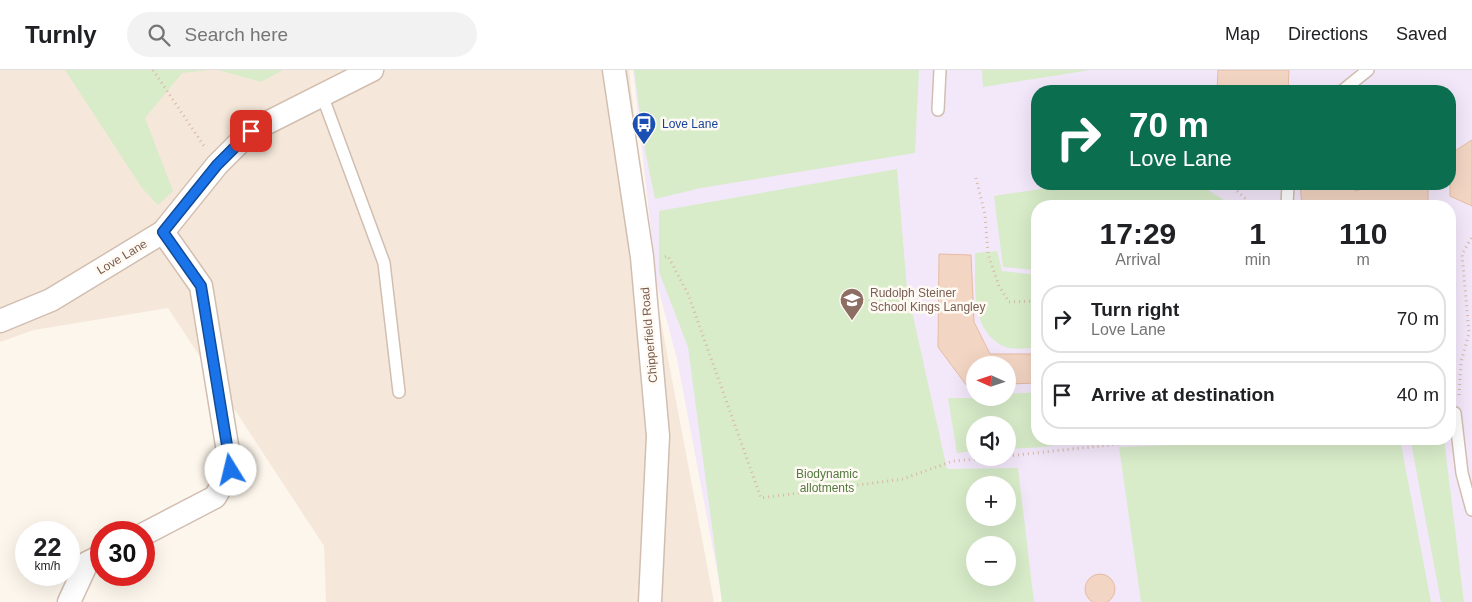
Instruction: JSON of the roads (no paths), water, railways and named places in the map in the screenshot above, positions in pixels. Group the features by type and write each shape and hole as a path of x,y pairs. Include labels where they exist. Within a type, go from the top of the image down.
{"street":[{"name":"Love Lane","path":"0,320 51,300 163,232 217,165 251,131 372,70"},
{"name":"Chipperfield Road","path":"614,70 642,257 658,436 650,602"},
{"path":"155,528 214,498 231,470 201,286 163,232"},
{"path":"69,602 86,563 90,561"}],"lane":[{"path":"938,110 940,70"},
{"path":"1349,85 1368,70"},
{"path":"322,95 384,263 398,392"},
{"path":"1456,437 1462,473 1472,510"}],"place":[{"name":"Love Lane","path":"644,145"},
{"name":"Rudolph Steiner School Kings Langley","path":"852,321"}],"park label":[{"name":"Biodynamic allotments","path":"827,481"}]}
